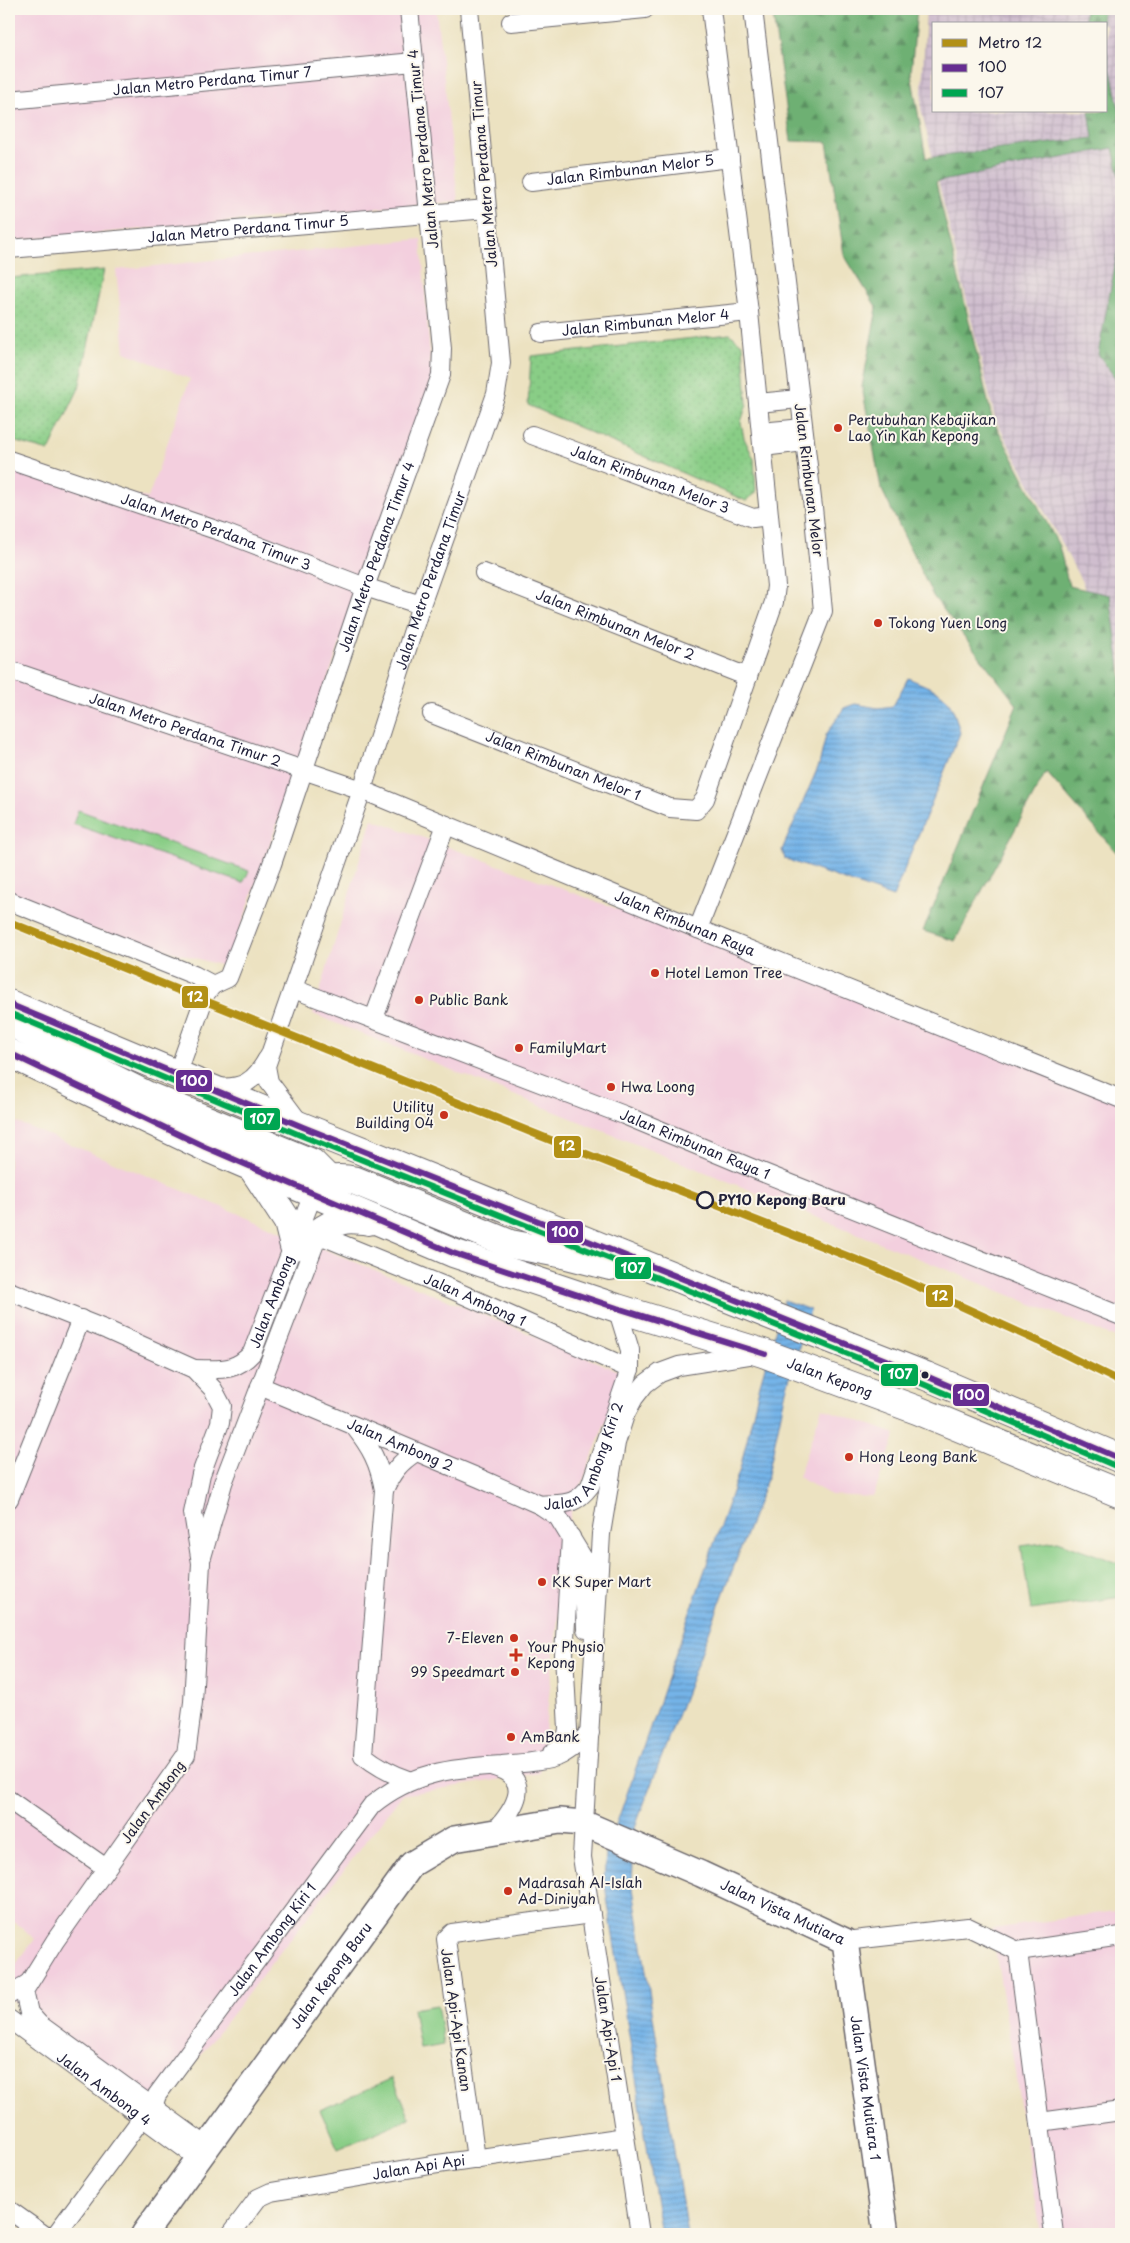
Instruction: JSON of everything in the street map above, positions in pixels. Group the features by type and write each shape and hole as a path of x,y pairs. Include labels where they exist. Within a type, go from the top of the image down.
{"main road":[{"path":"9,1004 304,1127 727,1298 926,1376 1121,1459"},
{"path":"9,1022 148,1096 312,1163 325,1192 339,1177 356,1181 510,1244 559,1253 727,1298"},
{"name":"Jalan Kepong","path":"9,1053 197,1144 252,1167 325,1192 385,1223 453,1253 806,1368 916,1410 1121,1494"},
{"path":"252,1167 288,1222 306,1240 333,1223 347,1218 385,1223"}],"street":[{"name":"Jalan Metro Perdana Timur 4","path":"177,1075 206,993 213,985 228,978 272,864 365,587 441,375 442,348 409,9"},
{"name":"Jalan Metro Perdana Timur","path":"304,1127 269,1082 266,1066 362,790 421,605 498,386 501,363 469,9"},
{"path":"511,22 645,9"},
{"path":"711,9 749,312 776,586 774,602 748,677"},
{"name":"Jalan Rimbunan Melor","path":"698,929 824,611 753,9"},
{"name":"Jalan Metro Perdana Timur 7","path":"9,100 414,62"},
{"name":"Jalan Rimbunan Melor 5","path":"531,182 730,158"},
{"name":"Jalan Metro Perdana Timur 5","path":"9,249 487,209"},
{"name":"Jalan Rimbunan Melor 4","path":"541,333 749,312"},
{"path":"758,402 799,399"},
{"name":"Jalan Rimbunan Melor 3","path":"532,435 753,518 769,516"},
{"path":"762,440 804,435"},
{"name":"Jalan Metro Perdana Timur 3","path":"9,460 222,532 365,587 421,605"},
{"name":"Jalan Rimbunan Melor 2","path":"484,574 748,677"},
{"name":"Jalan Metro Perdana Timur 2","path":"9,670 362,790"},
{"name":"Jalan Rimbunan Melor 1","path":"432,714 670,808 696,810 705,799 748,677"},
{"name":"Jalan Rimbunan Raya","path":"362,790 698,929 1121,1099"},
{"path":"374,1018 446,825"},
{"path":"9,902 194,975 213,985"},
{"name":"Jalan Rimbunan Raya 1","path":"294,989 624,1115 1121,1316"},
{"path":"203,1085 234,1087 245,1084 260,1072 272,1050"},
{"name":"Jalan Ambong","path":"194,1369 229,1368 242,1365 252,1353 306,1240 325,1192"},
{"name":"Jalan Ambong","path":"27,1984 186,1755 193,1702 201,1563 223,1484 260,1386 306,1240 325,1192"},
{"name":"Jalan Ambong 1","path":"306,1240 442,1286 630,1369"},
{"path":"9,1291 81,1319 194,1369"},
{"name":"Jalan Ambong Kiri 2","path":"540,1505 573,1502 581,1498 590,1486 630,1369 630,1350 617,1308"},
{"path":"9,1499 81,1319"},
{"name":"Jalan Ambong Kiri 2","path":"583,1823 601,1534 616,1443 625,1415 645,1384 660,1373 679,1366 763,1353"},
{"name":"Jalan Ambong","path":"194,1369 213,1389 222,1406 220,1423 200,1474 193,1513 201,1563"},
{"name":"Jalan Ambong 2","path":"260,1386 540,1505"},
{"path":"354,1425 370,1448 380,1468 384,1490 363,1756 384,1770 409,1780"},
{"path":"384,1490 391,1474 402,1460 416,1452"},
{"name":"Jalan Ambong Kiri 2","path":"540,1505 558,1517 583,1558 590,1733"},
{"path":"531,1763 554,1752 565,1744 568,1729 564,1655 571,1537"},
{"name":"Jalan Ambong Kiri 1","path":"150,2115 157,2095 372,1805 390,1790 409,1780 459,1768 531,1763 559,1756 590,1733"},
{"path":"488,1765 506,1770 517,1784 518,1797 510,1814 493,1833"},
{"path":"9,1800 106,1868"},
{"name":"Jalan Kepong Baru","path":"144,2234 412,1864 454,1839 560,1821 583,1823"},
{"name":"Jalan Vista Mutiara","path":"583,1823 701,1874 845,1942 968,1927 1018,1951"},
{"name":"Jalan Api-Api 1","path":"583,1823 582,1857 640,2234"},
{"name":"Jalan Api-Api Kanan","path":"476,2159 446,1940 452,1933 590,1914"},
{"path":"1054,2234 1018,1951 1121,1936"},
{"name":"Jalan Vista Mutiara 1","path":"845,1942 886,2234"},
{"path":"9,1994 27,1984"},
{"name":"Jalan Ambong 4","path":"27,1984 24,1991 27,2008 32,2019 150,2115"},
{"name":"Jalan Ambong 4","path":"9,2018 204,2153"},
{"path":"1040,2122 1121,2111"},
{"path":"56,2234 150,2115"},
{"name":"Jalan Api Api","path":"231,2234 258,2198 270,2192 625,2137"},
{"path":"9,2210 43,2234"}],"shaded area":[{"path":"9,9 436,9 458,201 9,241"},
{"path":"926,9 1121,9 1121,689 1083,584 995,419 921,109"},
{"path":"421,239 432,381 227,967 9,906 9,467 148,498 190,379 125,352 116,270"},
{"path":"372,819 1121,1094 1121,1340 313,1014"},
{"path":"9,1119 624,1373 570,1515 540,1773 402,1795 160,2107 9,1997 9,1973 35,1939 9,1918"},
{"name":"Hong Leong Bank","path":"822,1408 896,1434 873,1497 831,1495 798,1477"},
{"path":"1121,1910 1121,2234 1041,2234 992,1929"}],"green space":[{"path":"772,9 917,9 911,73 926,158 1093,138 1089,112 1108,112 1108,58 1121,118 1121,183 1113,148 936,182 992,418 1059,546 1069,586 1110,595 1121,675 1121,854 1116,852 1046,772 955,941 923,931 1017,705 933,596 881,488 862,387 877,308 844,255 827,142 791,141"},
{"path":"1085,9 1103,9 1102,22 1085,22"},
{"path":"1121,235 1121,386 1098,354"},
{"path":"104,270 79,388 49,451 9,440 9,278"},
{"path":"730,334 743,345 747,404 741,422 744,438 754,459 756,493 746,501 528,405 531,356"},
{"path":"78,810 249,871 243,883 73,824"},
{"path":"1058,1541 1121,1564 1121,1597 1031,1610 1021,1546"},
{"path":"437,2005 444,2045 420,2049 413,2009"},
{"path":"393,2078 410,2118 338,2149 320,2110"}],"water":[{"path":"908,678 944,696 953,710 960,733 893,897 785,859 782,850 819,765 826,735 844,708 855,704 878,708 893,706"},
{"path":"784,1300 810,1310 786,1390 767,1479 635,1827 632,1882 687,2234 661,2234 604,1879 606,1854 740,1469 760,1384"}],"metro line":[{"name":"12","path":"9,922 548,1139 875,1267 1038,1341 1121,1382"}],"transit line":[{"name":"100","path":"9,1004 303,1127 926,1376 1121,1459"},
{"name":"107","path":"9,1013 300,1135 923,1384 1118,1467"},
{"name":"100","path":"9,1053 205,1147 453,1253 617,1308 765,1354"}],"place":[{"name":"Pertubuhan Kebajikan Lao Yin Kah Kepong","path":"838,428"},
{"name":"Tokong Yuen Long","path":"878,623"},
{"name":"Hotel Lemon Tree","path":"655,973"},
{"name":"Public Bank","path":"419,1000"},
{"name":"FamilyMart","path":"519,1048"},
{"name":"Hwa Loong","path":"611,1087"},
{"name":"Utility Building 04","path":"444,1115"},
{"name":"PY10 Kepong Baru","path":"705,1200"},
{"name":"Hong Leong Bank","path":"849,1457"},
{"name":"KK Super Mart","path":"542,1582"},
{"name":"7-Eleven","path":"514,1638"},
{"name":"Your Physio Kepong","path":"516,1655"},
{"name":"99 Speedmart","path":"515,1672"},
{"name":"AmBank","path":"511,1737"},
{"name":"Madrasah Al-Islah Ad-Diniyah","path":"508,1891"}]}
